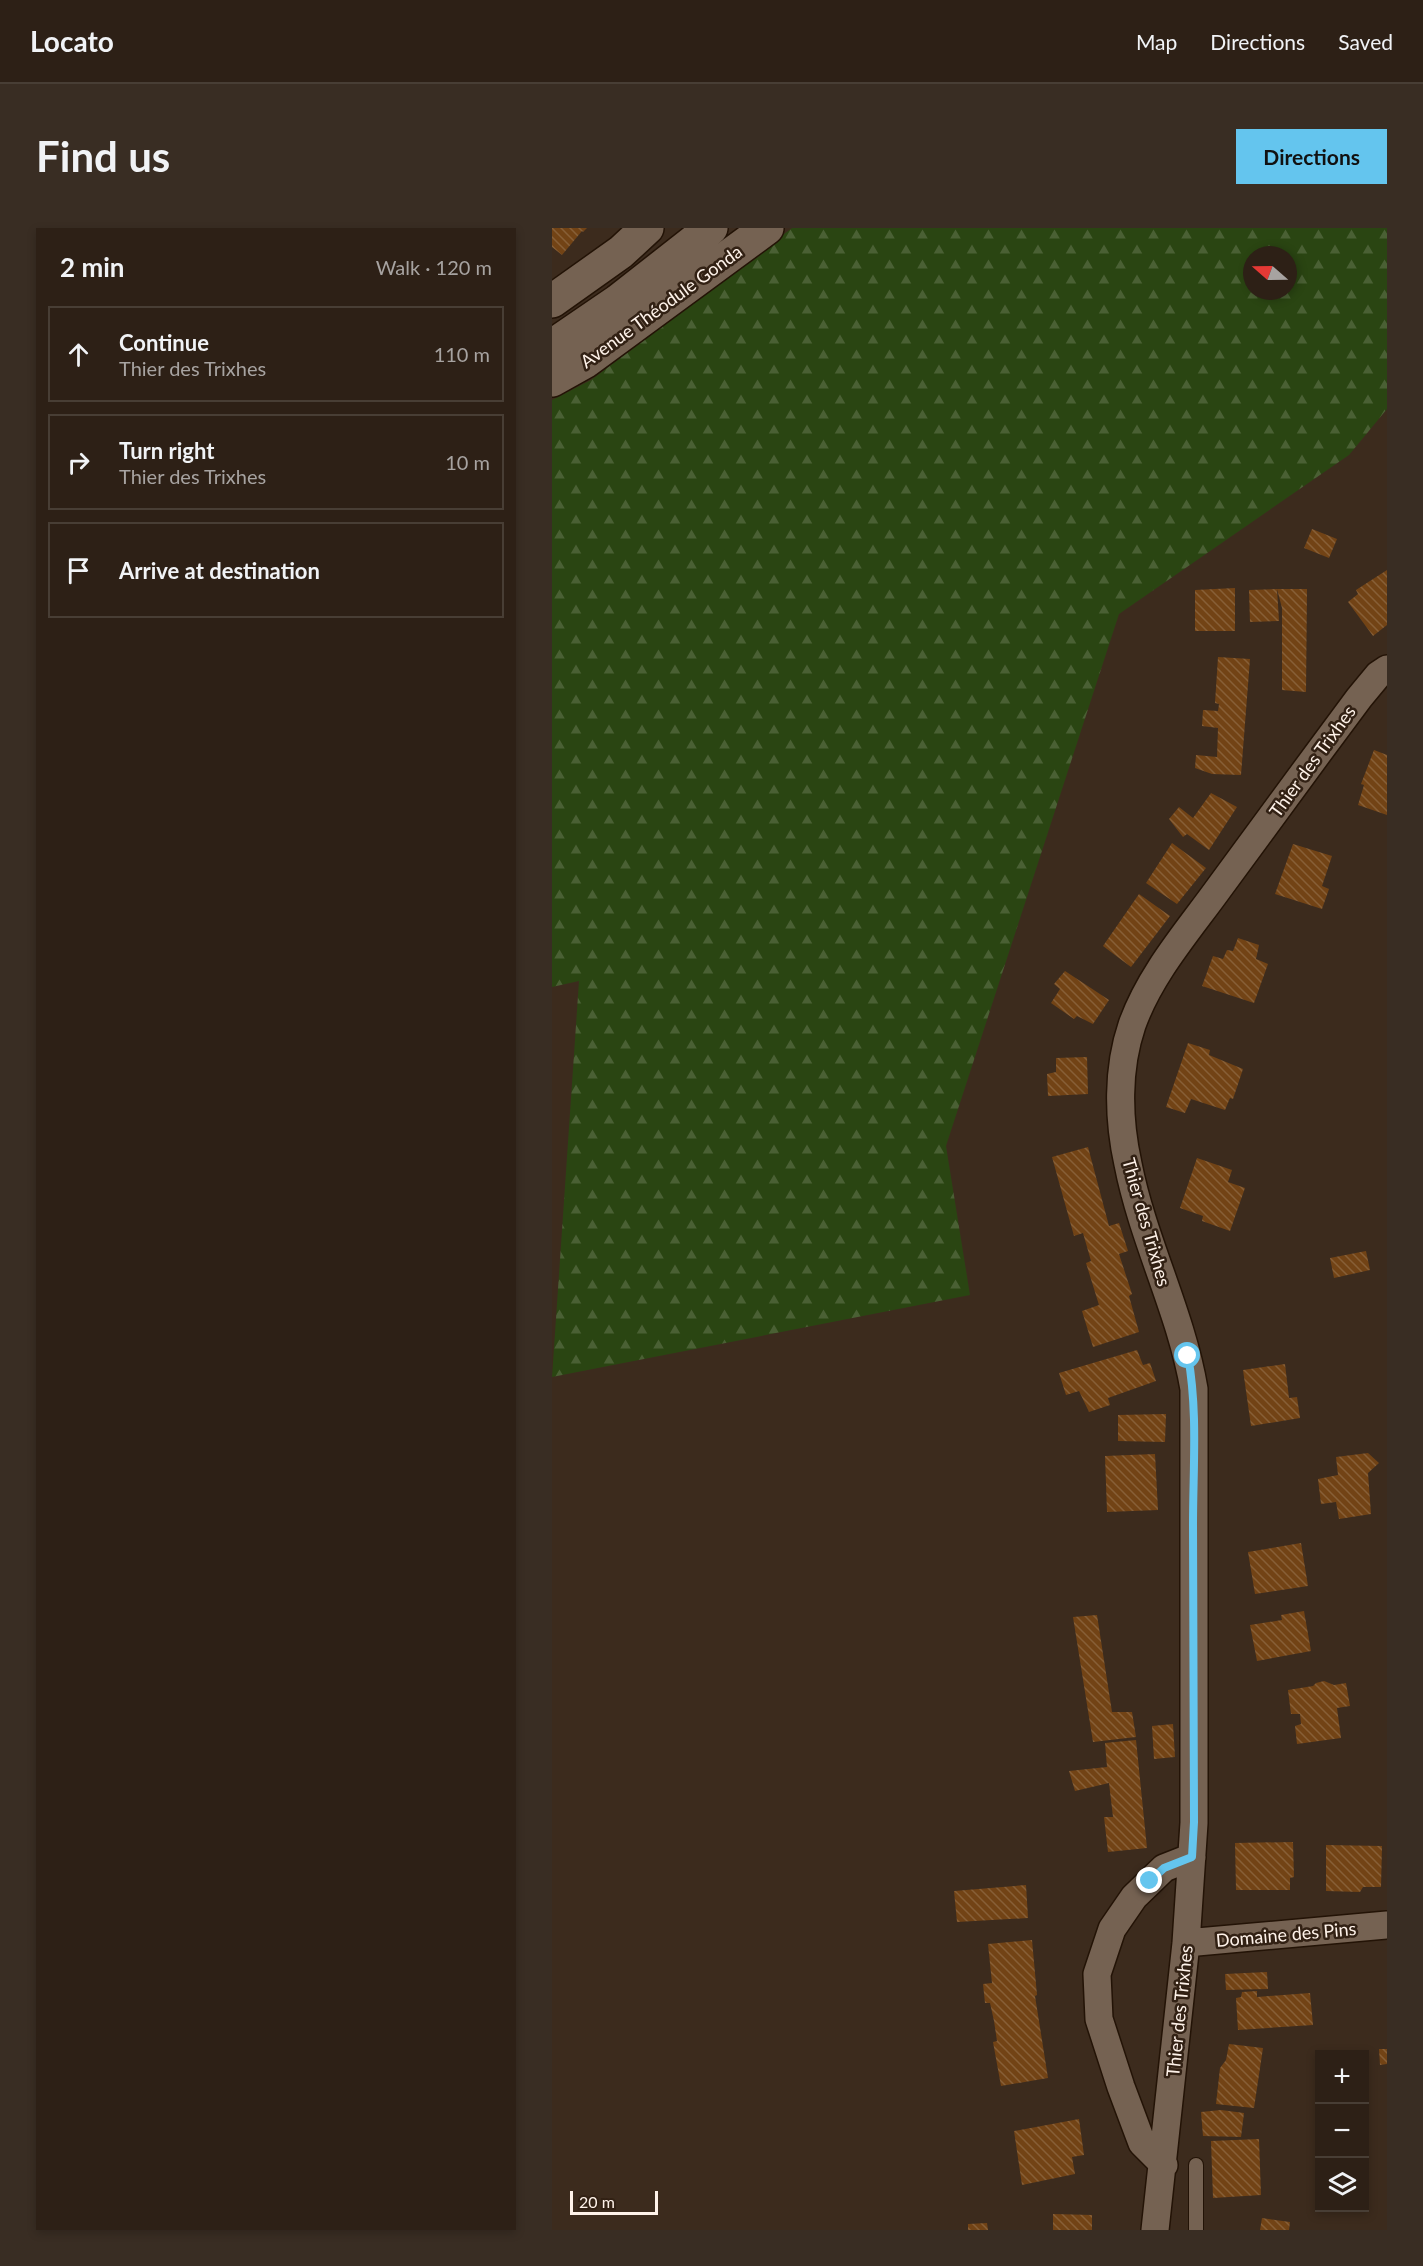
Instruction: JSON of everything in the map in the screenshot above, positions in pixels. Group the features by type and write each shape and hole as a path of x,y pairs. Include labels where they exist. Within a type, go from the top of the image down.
{"main road":[{"path":"552,301 621,252 647,228"},
{"name":"Avenue Théodule Gonda","path":"552,380 586,361 767,228"},
{"path":"621,252 708,230"},
{"name":"Avenue Théodule Gonda","path":"552,346 618,301 708,230"}],"street":[{"name":"Thier des Trixhes","path":"1155,2230 1164,2165 1186,1943 1194,1822 1194,1389 1188,1356 1134,1193 1127,1163 1120,1092 1124,1053 1132,1025 1143,1000 1177,945 1359,698 1378,675 1387,669"},
{"path":"1164,2165 1142,2143 1121,2087 1099,2019 1097,1974 1112,1929 1134,1897 1164,1868 1192,1857"},
{"name":"Domaine des Pins","path":"1186,1943 1387,1925"}],"lane":[{"path":"1196,2165 1196,2230"}],"green space":[{"path":"792,228 1387,228 1387,409 1349,455 1119,614 946,1146 970,1295 552,1377 579,981 552,987 552,400 591,380"}],"building":[{"path":"552,228 587,228 562,255 552,247"},
{"path":"1312,529 1337,539 1329,558 1304,548"},
{"path":"1387,570 1387,625 1373,636 1348,602 1358,594 1356,590"},
{"path":"1235,588 1235,631 1195,631 1195,590"},
{"path":"1277,589 1279,621 1250,622 1249,590"},
{"path":"1277,589 1307,589 1306,692 1282,690 1282,608"},
{"path":"1218,657 1250,659 1241,775 1212,774 1195,768 1196,755 1217,757 1218,728 1202,726 1203,710 1218,711 1219,704 1215,703"},
{"path":"1374,750 1387,755 1387,815 1358,805 1364,785 1361,784"},
{"path":"1211,793 1237,807 1209,850 1187,834 1183,837 1169,819 1179,807 1193,818"},
{"path":"1172,843 1206,868 1177,904 1146,883"},
{"path":"1293,844 1332,856 1322,886 1329,889 1322,909 1275,894"},
{"path":"1139,894 1170,916 1131,967 1103,946"},
{"path":"1238,938 1259,945 1256,959 1268,964 1254,1003 1202,986 1213,956 1223,959 1227,950 1233,951"},
{"path":"1065,971 1109,1000 1093,1024 1077,1016 1074,1019 1051,1003 1060,989 1054,984"},
{"path":"1188,1043 1210,1050 1209,1055 1243,1069 1233,1099 1230,1098 1225,1110 1191,1099 1185,1113 1166,1107"},
{"path":"1087,1057 1088,1094 1048,1096 1047,1074 1056,1072 1056,1058"},
{"path":"1088,1147 1109,1226 1119,1223 1128,1251 1119,1254 1132,1294 1129,1296 1139,1332 1093,1347 1082,1311 1099,1305 1086,1263 1091,1261 1083,1233 1074,1236 1052,1157"},
{"path":"1197,1158 1232,1170 1228,1182 1245,1188 1230,1231 1202,1221 1203,1216 1180,1208"},
{"path":"1366,1251 1370,1270 1334,1278 1330,1258"},
{"path":"1137,1350 1143,1365 1150,1363 1156,1381 1108,1398 1110,1405 1089,1412 1079,1391 1066,1395 1059,1373"},
{"path":"1285,1364 1289,1398 1297,1397 1300,1418 1251,1426 1243,1370"},
{"path":"1166,1414 1165,1442 1118,1441 1118,1415"},
{"path":"1368,1453 1379,1463 1368,1473 1371,1514 1339,1519 1336,1502 1321,1504 1318,1479 1338,1475 1336,1457"},
{"path":"1155,1454 1158,1510 1107,1512 1105,1456"},
{"path":"1301,1543 1308,1586 1255,1594 1248,1552"},
{"path":"1304,1611 1311,1651 1257,1661 1250,1625 1282,1620 1281,1615"},
{"path":"1097,1615 1112,1712 1132,1712 1136,1737 1093,1742 1073,1617"},
{"path":"1324,1681 1334,1685 1346,1683 1350,1706 1337,1708 1341,1738 1297,1744 1295,1726 1301,1724 1300,1714 1291,1714 1288,1690 1313,1686"},
{"path":"1173,1724 1175,1757 1154,1759 1152,1726"},
{"path":"1136,1740 1147,1848 1108,1852 1104,1817 1113,1817 1109,1783 1075,1791 1069,1771 1107,1767 1105,1743"},
{"path":"1293,1842 1294,1877 1290,1878 1290,1890 1236,1890 1235,1843"},
{"path":"1326,1845 1382,1846 1381,1887 1363,1887 1360,1892 1326,1891"},
{"path":"1026,1885 1028,1918 957,1922 954,1891"},
{"path":"1032,1940 1037,1995 1035,1996 1048,2078 1001,2086 993,2042 997,2041 994,2021 990,2003 985,2003 983,1984 992,1983 988,1944"},
{"path":"1267,1972 1268,1989 1226,1990 1225,1974"},
{"path":"1257,1991 1257,1997 1310,1993 1313,2025 1238,2030 1236,1998 1241,1997 1242,1992"},
{"path":"1229,2044 1263,2048 1254,2108 1216,2104 1220,2068 1226,2060"},
{"path":"1379,2049 1387,2049 1387,2064 1380,2065"},
{"path":"1221,2110 1244,2113 1241,2137 1203,2136 1201,2112"},
{"path":"1079,2119 1084,2155 1072,2157 1075,2174 1022,2185 1014,2131"},
{"path":"1259,2139 1261,2195 1213,2198 1211,2141"},
{"path":"1053,2214 1092,2215 1092,2230 1053,2230"},
{"path":"1262,2218 1290,2222 1289,2230 1260,2230"},
{"path":"987,2223 988,2230 968,2230 968,2224"}],"route":[{"path":"1150,1881 1164,1868 1192,1857 1195,1439 1194,1389 1188,1356"}]}
